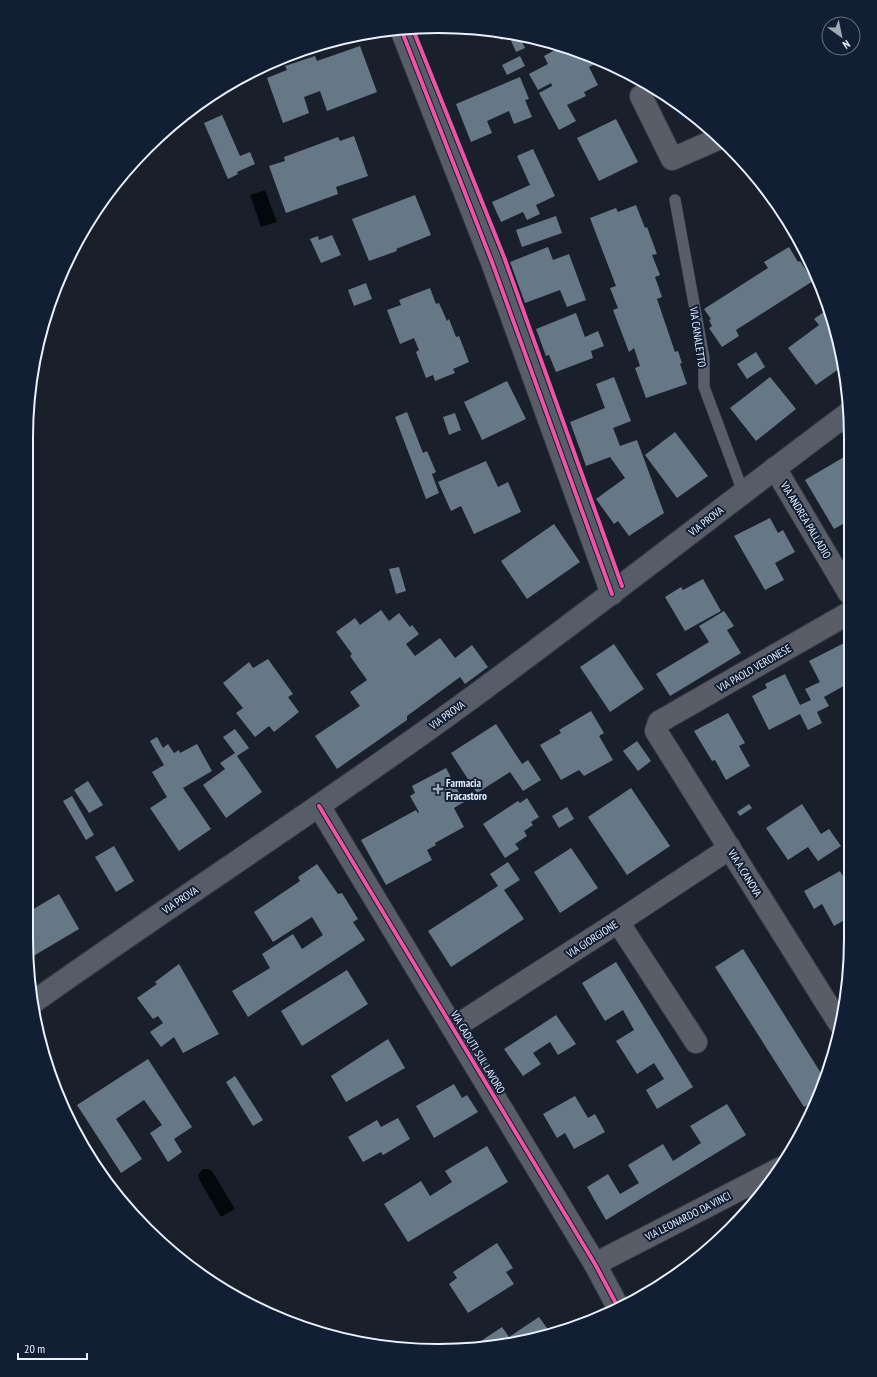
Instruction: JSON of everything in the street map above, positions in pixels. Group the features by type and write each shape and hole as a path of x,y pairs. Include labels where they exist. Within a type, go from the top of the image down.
{"main road":[{"name":"VIA PROVA","path":"38,999 424,732 612,594 743,492 843,417"}],"street":[{"path":"403,35 492,262 612,594"},
{"path":"641,96 672,159 713,141"},
{"name":"VIA ANDREA PALLADIO","path":"775,468 844,585"},
{"name":"VIA PAOLO VERONESE","path":"659,722 844,616"},
{"name":"VIA A.CANOVA","path":"659,722 656,731 836,1018"},
{"name":"VIA CADUTI SUL LAVORO","path":"319,806 595,1264 616,1303"},
{"name":"VIA GIORGIONE","path":"453,1028 730,848"},
{"path":"618,922 696,1042"},
{"name":"VIA LEONARDO DA VINCI","path":"595,1264 768,1175"}],"lane":[{"name":"VIA CANALETTO","path":"675,200 704,358 704,387 743,492"}],"shaded area":[{"path":"674,108 686,118 680,121"},
{"path":"265,190 277,222 261,227 250,195"},
{"path":"203,1169 212,1171 235,1209 221,1217 199,1179 198,1175"}],"building":[{"path":"511,40 522,42 525,48 516,52"},
{"path":"360,46 377,92 327,111 320,91 304,97 309,113 283,123 267,78 287,70 285,66 315,56 317,61"},
{"path":"554,50 595,64 589,67 598,85 584,92 586,96 567,105 576,121 559,130 539,93 552,86 551,83 538,90 529,74 548,64 544,56"},
{"path":"520,56 525,66 507,75 502,65"},
{"path":"520,77 529,99 525,100 532,117 514,124 509,111 487,121 492,133 471,142 456,104"},
{"path":"222,115 240,156 250,152 255,164 237,172 238,174 228,179 204,123"},
{"path":"616,119 638,162 599,181 577,138"},
{"path":"354,136 368,176 336,187 338,194 286,213 269,166 285,161 284,157 338,137 340,141"},
{"path":"533,149 555,196 536,205 540,214 527,220 523,212 501,222 492,202 530,185 517,156"},
{"path":"415,195 431,235 396,249 397,251 369,261 352,219"},
{"path":"636,205 645,228 647,227 657,254 652,255 660,275 655,277 662,297 657,299 675,352 678,351 682,363 680,364 687,384 646,398 635,368 640,366 634,348 629,352 613,310 618,308 610,288 616,286 590,218 616,208 618,212"},
{"path":"556,216 562,233 522,247 516,230"},
{"path":"332,235 341,255 321,263 310,239 318,236 319,240"},
{"path":"548,247 553,260 569,254 586,300 567,307 560,290 525,303 510,262"},
{"path":"789,247 798,262 800,261 812,281 736,330 739,336 722,347 709,328 712,326 709,320 711,319 704,309 768,268 764,262"},
{"path":"366,283 372,299 354,306 348,290"},
{"path":"430,288 436,304 439,303 447,321 449,319 456,337 459,336 469,362 453,369 455,373 435,381 433,375 426,378 416,352 419,350 414,338 400,344 387,310 401,305 399,300"},
{"path":"823,312 838,370 816,385 788,348 819,325 814,319"},
{"path":"576,313 585,337 598,331 604,346 591,351 593,358 556,372 549,355 546,356 536,329"},
{"path":"756,352 765,367 747,379 737,364"},
{"path":"614,377 631,421 613,428 620,446 637,440 664,513 629,536 618,521 614,524 596,499 625,478 610,457 586,466 570,422 605,408 596,384"},
{"path":"770,377 796,409 756,441 730,408"},
{"path":"507,381 526,419 482,440 464,402"},
{"path":"407,412 423,453 427,451 436,472 432,474 439,493 426,499 395,417"},
{"path":"455,413 461,430 449,435 443,417"},
{"path":"675,432 708,476 677,498 645,455"},
{"path":"844,457 844,523 834,529 805,480"},
{"path":"486,461 498,487 508,482 521,512 474,534 461,506 451,511 438,482"},
{"path":"770,518 778,533 783,530 795,552 775,563 784,580 765,590 734,536"},
{"path":"554,524 580,562 527,599 501,561"},
{"path":"399,567 406,591 396,594 389,569"},
{"path":"703,579 721,611 685,631 665,597 681,587 683,590"},
{"path":"381,610 389,621 399,613 410,627 412,625 419,634 406,644 415,656 440,638 455,658 472,645 488,667 465,684 460,677 407,716 407,720 337,769 315,736 360,706 350,692 367,680 350,656 352,654 336,632 355,618 360,625"},
{"path":"724,611 734,626 727,630 741,653 670,696 656,674 709,642 699,626"},
{"path":"844,643 844,686 824,697 829,706 817,712 822,723 808,730 800,714 769,730 752,696 767,688 765,684 785,674 800,705 811,700 805,689 820,682 809,661"},
{"path":"614,644 644,689 610,712 580,667"},
{"path":"268,659 293,694 288,697 299,712 274,732 269,726 255,737 236,713 243,708 223,683 249,662 253,668"},
{"path":"591,711 604,733 599,736 613,760 584,776 579,770 561,780 540,745 561,733 559,730"},
{"path":"728,713 745,743 739,746 750,766 726,780 715,760 712,761 694,731"},
{"path":"496,724 522,764 528,760 541,780 523,791 510,772 477,793 451,753"},
{"path":"235,729 249,748 237,756 262,792 226,818 203,785 225,769 220,763 235,753 223,737"},
{"path":"157,737 163,748 168,744 174,753 179,750 180,753 197,744 212,771 183,788 211,829 179,851 150,808 167,797 152,772 164,765 150,741"},
{"path":"637,741 651,761 638,771 623,751"},
{"path":"446,768 464,802 454,808 464,827 435,843 436,845 427,850 432,860 386,885 361,840 416,810 418,813 419,812 410,796 415,793 412,786"},
{"path":"88,781 103,805 89,813 74,790"},
{"path":"631,788 670,846 627,875 588,817"},
{"path":"72,796 94,835 86,840 63,801"},
{"path":"527,798 539,817 531,822 533,825 524,831 527,836 515,844 519,849 505,858 483,824 518,801 520,803"},
{"path":"749,804 752,808 740,816 737,812"},
{"path":"802,804 821,834 829,829 841,846 818,861 808,847 788,860 766,828"},
{"path":"567,807 574,819 559,828 552,816"},
{"path":"114,846 134,881 116,892 95,857"},
{"path":"571,848 598,888 560,913 534,872"},
{"path":"508,862 520,880 504,890 524,919 451,967 428,931 498,886 490,874"},
{"path":"317,864 338,894 342,893 358,919 353,922 365,940 248,1017 232,991 270,968 262,954 293,934 302,949 323,935 312,917 273,942 254,912 300,881 298,877"},
{"path":"840,871 844,878 844,920 834,926 822,904 814,909 804,891"},
{"path":"59,894 79,929 34,956 33,909"},
{"path":"743,949 821,1073 808,1104 804,1107 715,967"},
{"path":"616,962 693,1087 657,1109 646,1090 664,1079 654,1063 637,1074 616,1041 634,1030 623,1010 605,1021 582,983"},
{"path":"179,964 219,1034 183,1053 174,1037 161,1047 150,1032 163,1023 158,1016 153,1019 137,998 157,984 155,982"},
{"path":"347,970 368,1004 302,1046 281,1011"},
{"path":"556,1015 576,1044 558,1055 550,1042 533,1053 541,1064 523,1076 504,1049"},
{"path":"388,1039 405,1068 346,1102 331,1076"},
{"path":"148,1059 192,1127 174,1139 182,1152 168,1162 150,1133 162,1125 144,1100 116,1119 142,1159 121,1173 77,1105"},
{"path":"235,1076 263,1120 253,1126 226,1082"},
{"path":"454,1084 462,1098 467,1095 478,1112 434,1138 416,1106"},
{"path":"575,1096 588,1118 595,1114 605,1132 574,1149 565,1133 557,1138 543,1114"},
{"path":"727,1104 746,1135 606,1220 587,1187 608,1174 620,1194 639,1183 628,1165 663,1144 673,1161 701,1143 690,1126"},
{"path":"398,1118 410,1139 383,1155 381,1152 363,1162 348,1137 377,1120 381,1127"},
{"path":"487,1146 508,1182 408,1242 384,1204 421,1181 430,1196 452,1182 445,1171"},
{"path":"497,1243 513,1268 506,1272 514,1284 468,1313 449,1284 457,1278 453,1272"},
{"path":"539,1317 547,1329 518,1336 491,1341 481,1341 502,1327 509,1337"}],"cycle path":[{"path":"415,34 504,257 622,586"},
{"path":"403,35 492,262 612,594"},
{"path":"319,806 595,1264 616,1303"}],"place":[{"name":"Farmacia Fracastoro","path":"438,789"}]}
